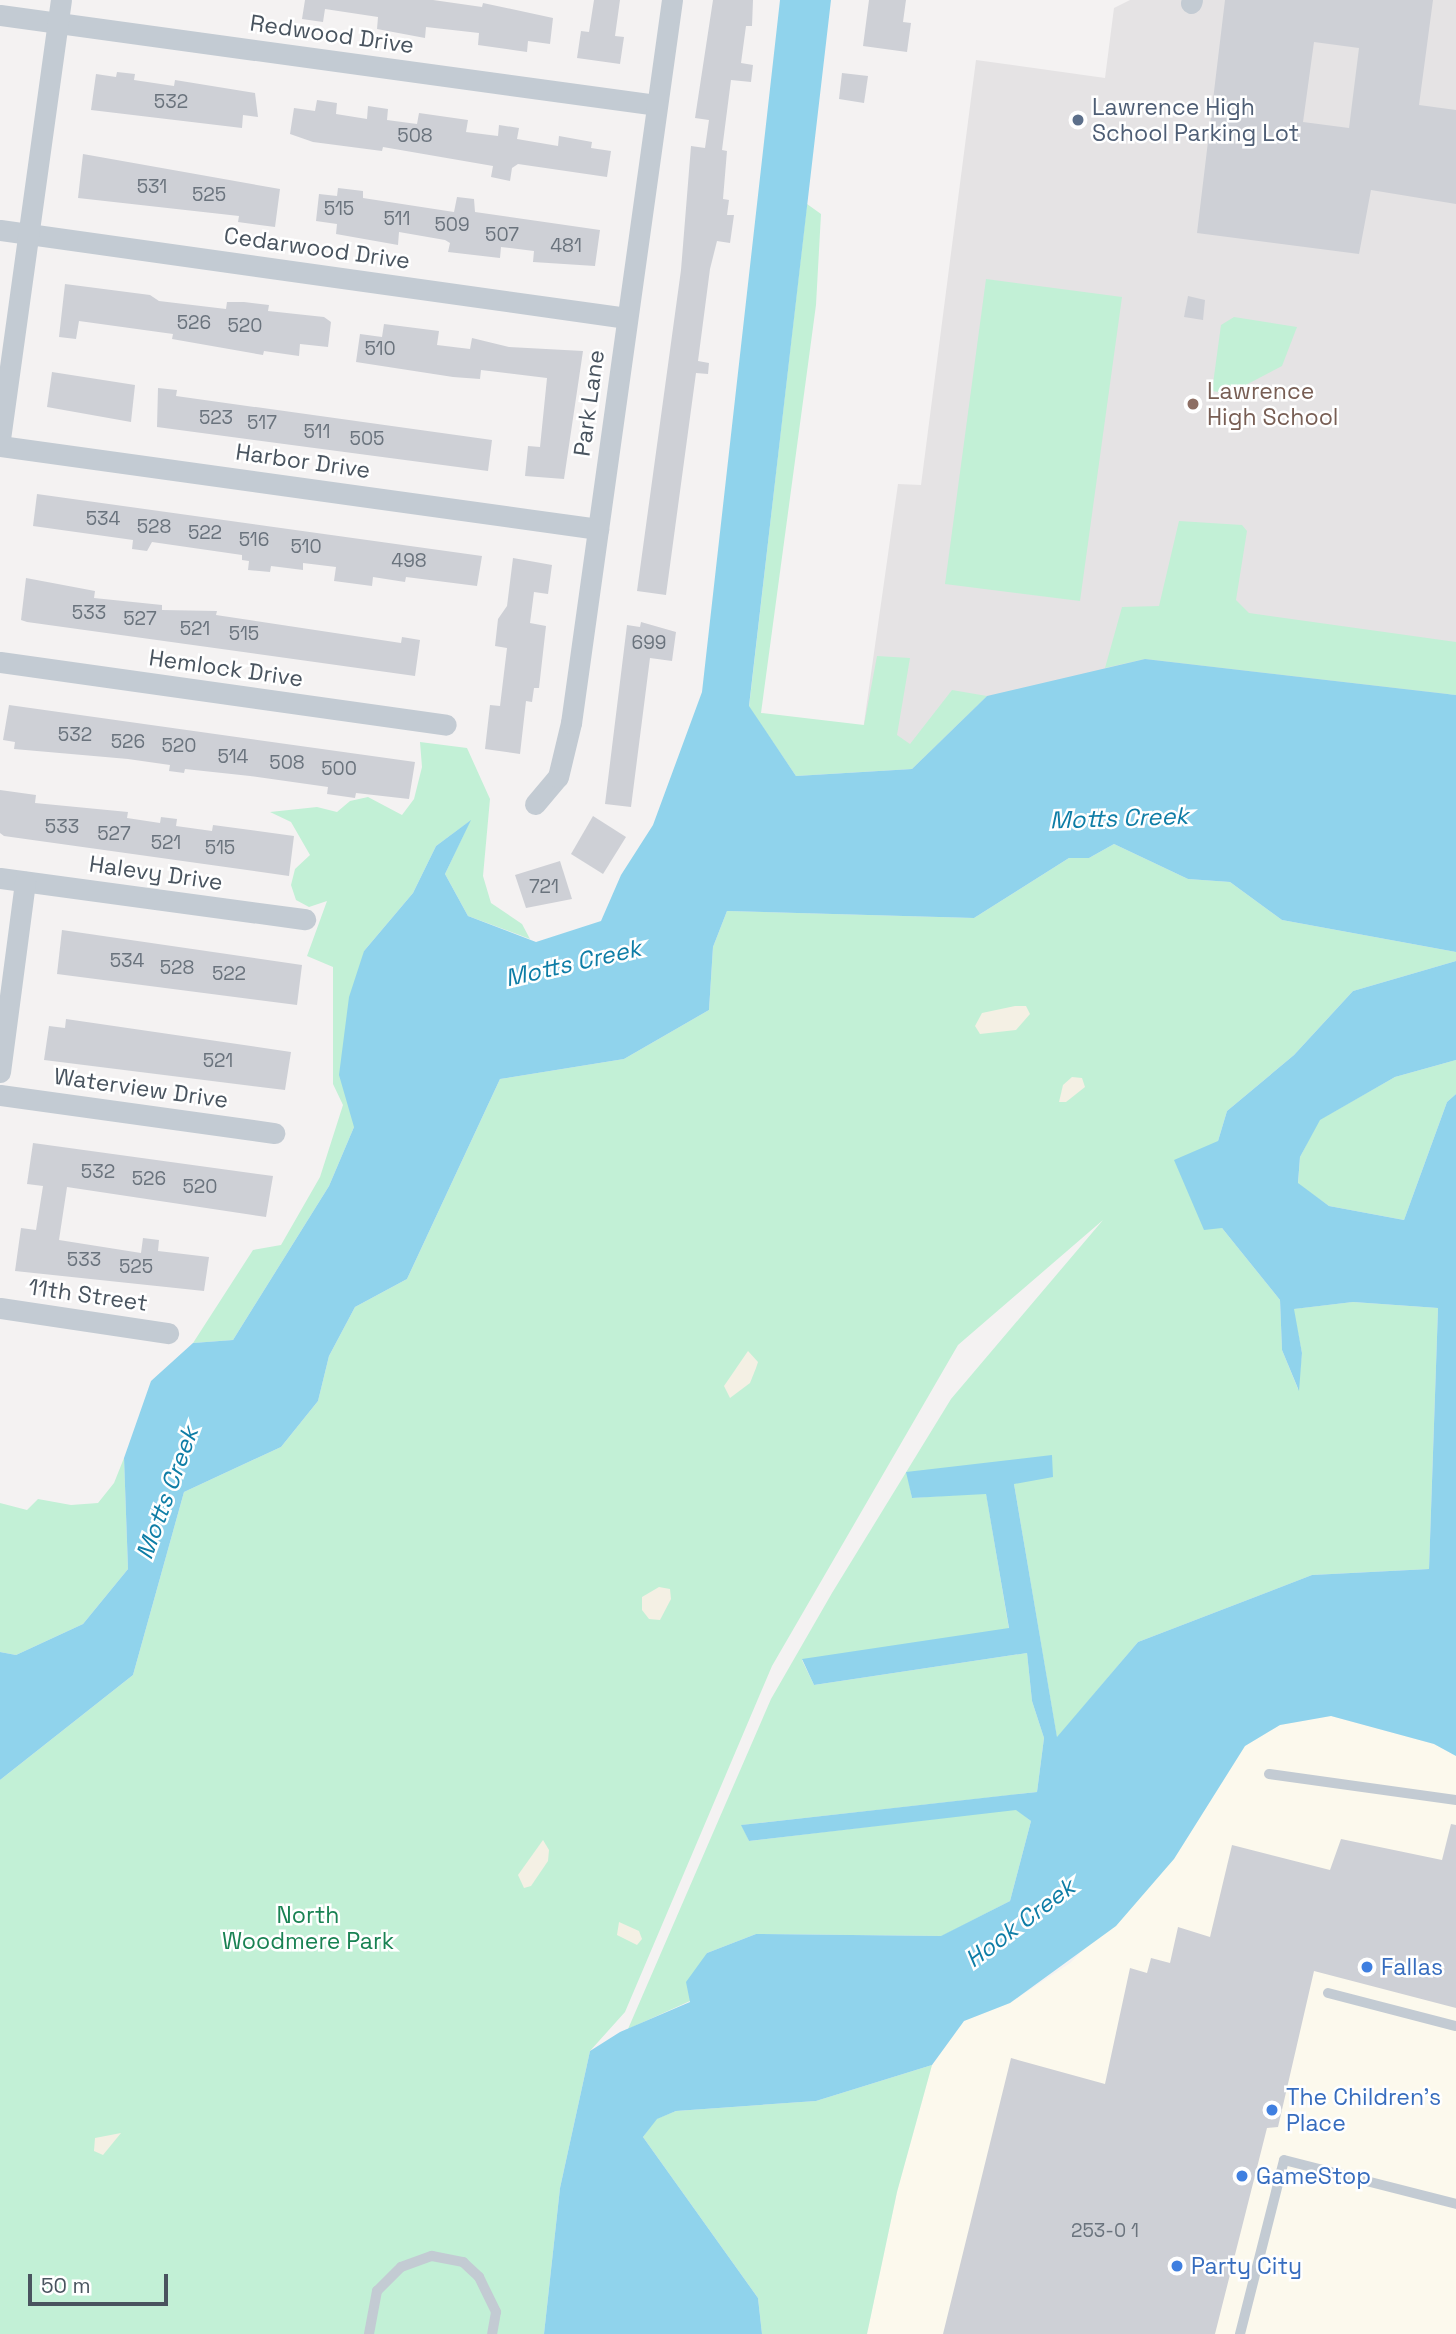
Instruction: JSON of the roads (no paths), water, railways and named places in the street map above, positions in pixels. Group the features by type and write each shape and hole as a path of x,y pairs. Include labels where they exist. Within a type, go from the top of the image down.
{"street":[{"path":"0,439 61,0"},
{"name":"Park Lane","path":"535,804 558,777 571,723 671,0"},
{"name":"Redwood Drive","path":"0,15 656,105"},
{"name":"Cedarwood Drive","path":"0,230 627,318"},
{"name":"Harbor Drive","path":"0,446 598,529"},
{"name":"Hemlock Drive","path":"0,662 446,725"},
{"name":"Halevy Drive","path":"0,878 305,919"},
{"path":"0,1072 25,882"},
{"name":"Waterview Drive","path":"0,1095 274,1133"},
{"name":"11th Street","path":"0,1308 168,1333"}],"lane":[{"path":"1269,1774 1456,1800"},
{"path":"1328,1993 1456,2026"},
{"path":"1240,2334 1284,2160 1456,2204"},
{"path":"369,2334 377,2291 401,2267 432,2256 463,2262 479,2277 496,2312 492,2334"}],"water":[{"name":"Motts Creek","path":"780,0 831,0 749,706 796,776 912,769 987,696 1145,659 1456,695 1456,952 1282,920 1230,882 1188,879 1114,844 1089,858 1069,858 974,918 727,911 713,947 709,1010 624,1059 500,1079 407,1279 355,1307 329,1356 318,1401 281,1447 184,1492 133,1675 0,1780 0,1652 16,1655 83,1624 128,1569 124,1458 151,1381 193,1343 233,1340 329,1186 354,1127 339,1075 349,997 364,951 413,893 436,846 471,820 445,874 468,916 536,942 601,921 621,875 653,825 702,692"},
{"name":"Hook Creek","path":"1456,961 1456,1060 1395,1077 1320,1120 1300,1157 1298,1183 1329,1206 1404,1220 1447,1102 1456,1094 1456,1756 1434,1744 1331,1716 1280,1725 1245,1746 1174,1859 1116,1926 1010,2003 964,2021 932,2065 816,2101 676,2111 657,2119 643,2137 758,2298 762,2334 544,2334 560,2188 590,2051 620,2032 690,2002 686,1982 707,1953 756,1934 941,1936 1010,1901 1031,1821 1016,1810 749,1841 741,1825 1037,1792 1044,1738 1032,1701 1027,1653 814,1685 802,1659 1009,1628 986,1494 912,1498 906,1472 1052,1455 1053,1477 1014,1484 1057,1737 1138,1642 1312,1575 1429,1569 1438,1308 1353,1302 1294,1309 1302,1353 1299,1391 1282,1350 1280,1300 1222,1228 1204,1230 1174,1160 1218,1141 1227,1111 1294,1055 1353,991"}],"place":[{"name":"Lawrence High School Parking Lot","path":"1078,120"},
{"name":"Lawrence High School","path":"1193,404"},
{"name":"Fallas","path":"1367,1967"},
{"name":"The Children's Place","path":"1272,2110"},
{"name":"GameStop","path":"1242,2176"},
{"name":"Party City","path":"1177,2266"}],"park label":[{"name":"North Woodmere Park","path":"308,1928"}]}
